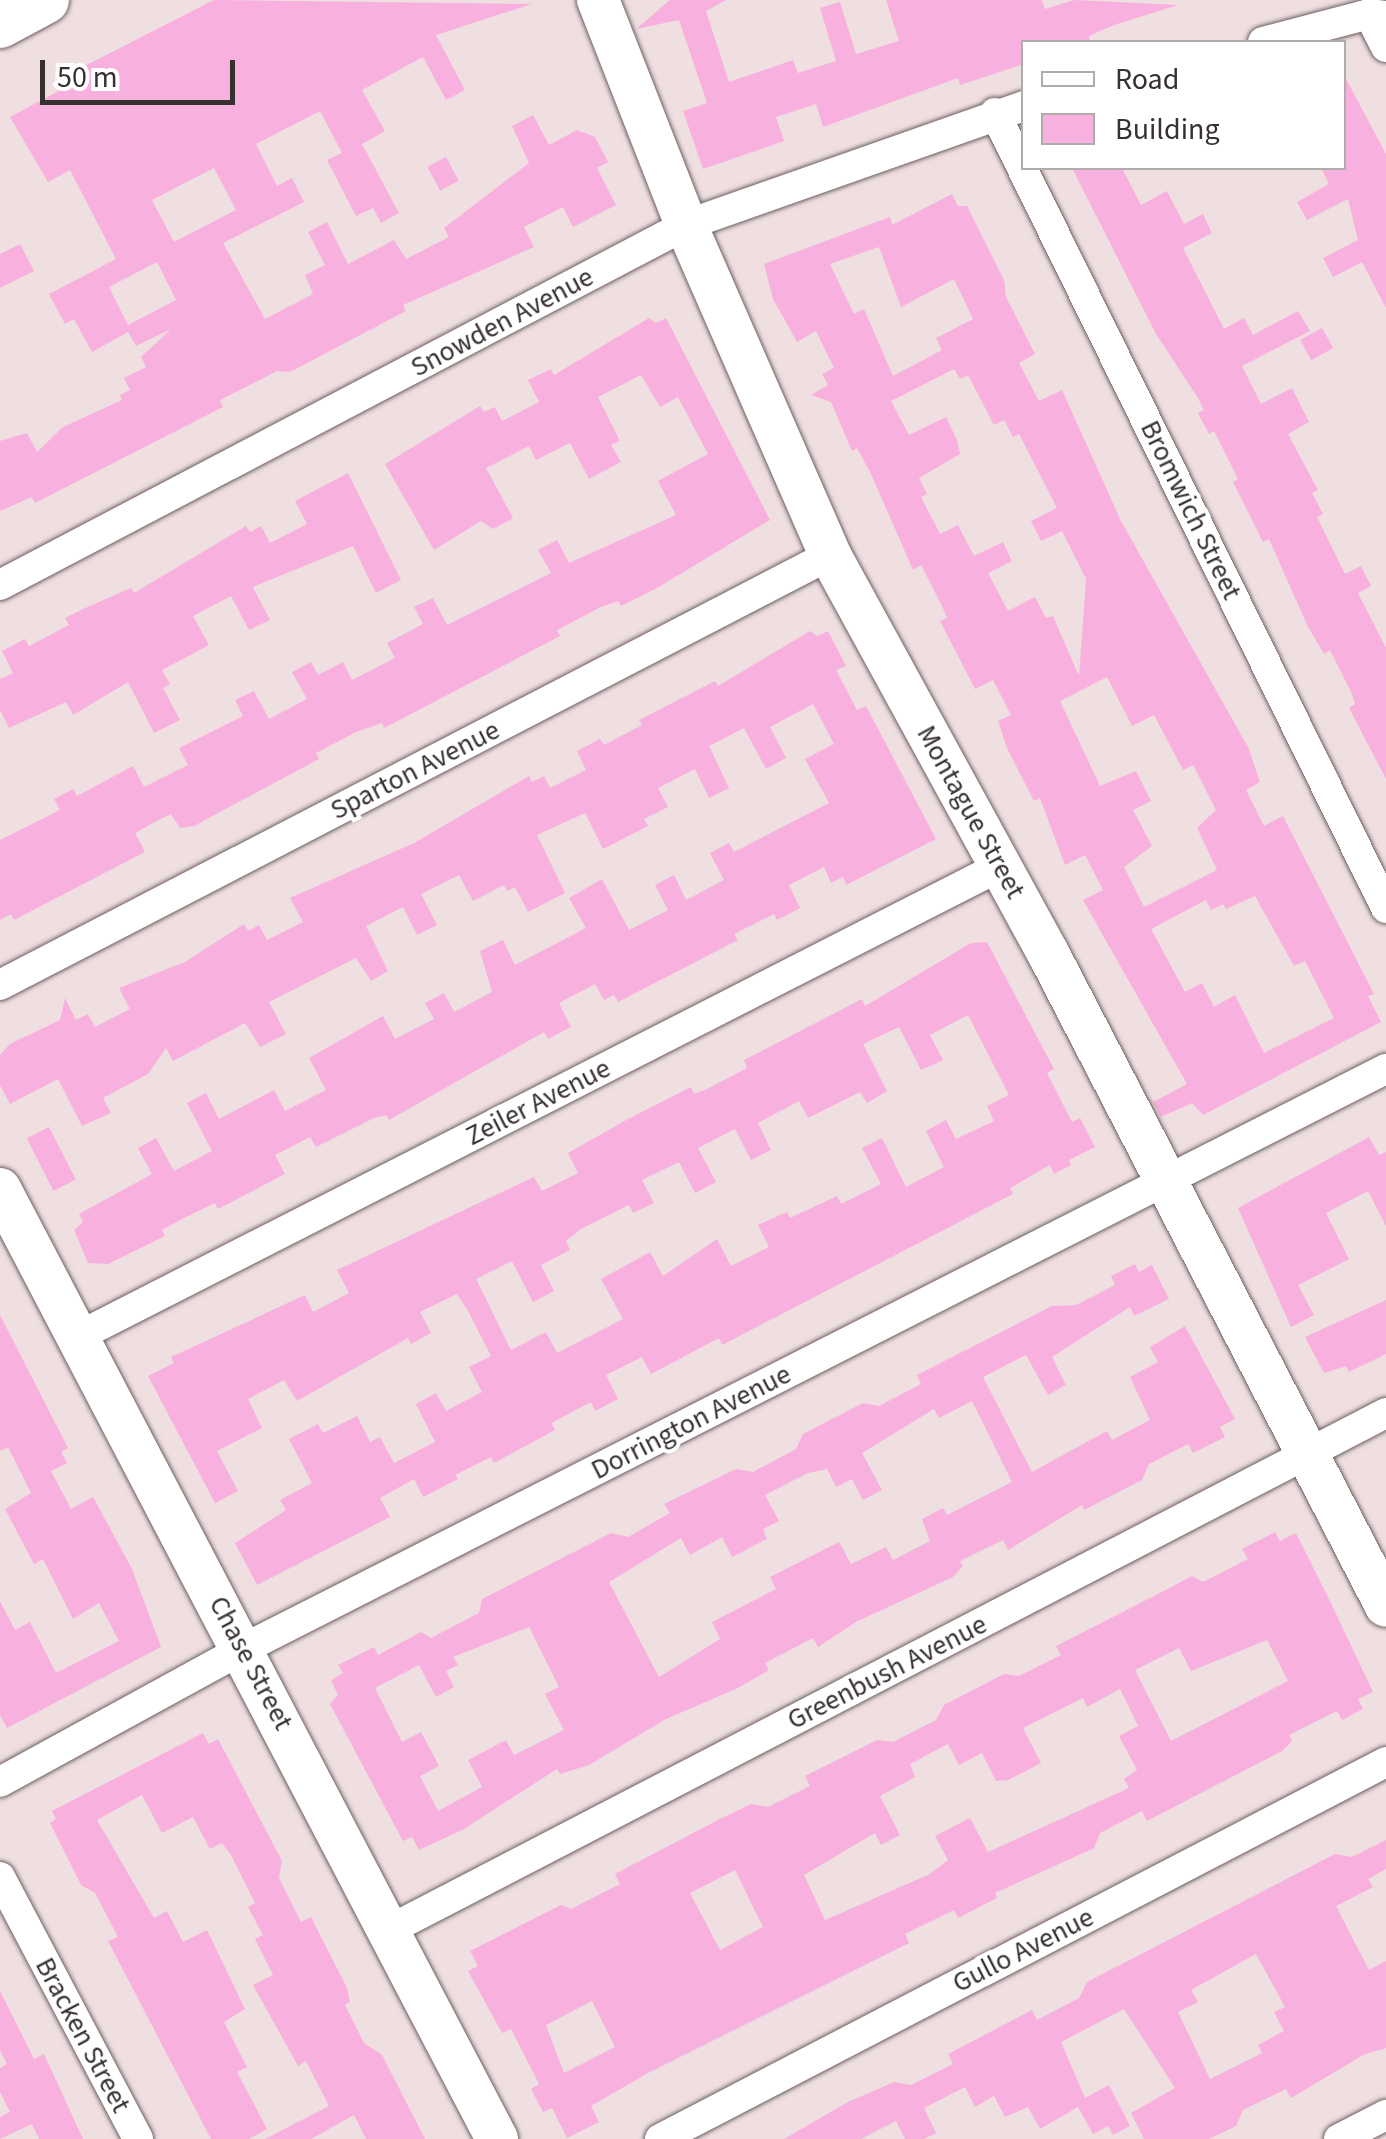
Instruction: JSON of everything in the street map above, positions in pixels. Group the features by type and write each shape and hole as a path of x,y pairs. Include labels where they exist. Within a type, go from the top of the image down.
{"main road":[{"path":"0,24 45,0"}],"street":[{"name":"Montague Street","path":"598,0 686,225 830,555 1001,866 1386,1606"},
{"path":"1271,40 1378,15 1386,47"},
{"name":"Snowden Avenue","path":"0,585 686,225 1009,110"},
{"name":"Bromwich Street","path":"1009,110 1021,135"},
{"name":"Bromwich Street","path":"1037,170 1386,908"},
{"name":"Sparton Avenue","path":"0,985 830,555"},
{"name":"Zeiler Avenue","path":"75,1338 1001,866"},
{"name":"Dorrington Avenue","path":"0,1782 245,1648 1386,1069"},
{"name":"Chase Street","path":"0,1189 75,1338 245,1648 497,2139"},
{"name":"Greenbush Avenue","path":"388,1930 1386,1414"},
{"name":"Gullo Avenue","path":"660,2139 1386,1762"},
{"name":"Bracken Street","path":"0,1877 138,2139"},
{"path":"1339,2139 1386,2114"}],"building":[{"path":"214,0 532,4 436,35 465,90 446,100 423,57 362,90 385,131 362,144 399,213 381,223 373,208 356,216 327,160 342,153 320,111 256,144 277,186 292,178 304,202 223,243 265,319 313,294 305,275 325,265 308,232 327,222 348,264 394,240 406,259 449,237 444,228 529,163 512,126 533,115 549,145 577,130 595,137 608,162 597,168 616,205 573,227 563,207 524,227 534,247 403,305 406,311 290,372 277,371 220,400 223,407 35,503 32,497 0,511 0,441 27,433 37,452 63,427 122,400 120,395 130,390 124,378 146,367 141,357 171,329 136,346 128,332 92,352 74,319 65,324 49,294 116,259 70,170 48,182 10,117 70,85 65,76","holes":["214,168 236,210 174,242 152,200","157,262 176,300 128,325 109,287"]},
{"path":"670,0 726,0 706,11 729,82 793,60 798,73 836,61 820,8 840,2 856,54 899,41 886,0 1042,0 1045,9 1074,0 1178,5 1114,25 1089,36 1090,40 1021,40 1021,65 960,85 958,78 823,127 816,104 776,117 784,141 703,169 683,111 707,103 679,20 636,29"},
{"path":"1346,79 1386,154 1386,308 1362,262 1333,277 1323,258 1358,240 1348,199 1307,220 1297,202 1329,184 1322,170 1346,170"},
{"path":"446,157 459,181 440,191 427,167"},
{"path":"1073,170 1123,170 1141,205 1167,191 1184,224 1203,214 1212,233 1183,248 1224,329 1244,318 1253,335 1298,311 1310,331 1242,366 1261,404 1292,388 1309,422 1288,434 1318,490 1312,493 1323,514 1317,517 1345,574 1361,566 1371,586 1358,593 1386,648 1386,779 1349,708 1355,704 1330,650 1324,654 1308,627 1269,539 1263,542 1233,482 1238,479 1214,431 1209,434 1198,413 1204,410 1198,398 1156,334"},
{"path":"952,194 958,206 967,206 1035,354 1019,363 1039,401 1062,390 1121,521 1249,749 1260,782 1246,790 1264,826 1283,816 1374,994 1368,996 1381,1022 1203,1115 1192,1103 1161,1117 1153,1102 1187,1084 1083,900 1103,890 1085,855 1065,865 1040,798 1034,801 1007,748 998,721 1011,715 993,680 975,689 940,621 947,618 942,606 921,565 913,570 857,448 852,451 831,402 811,395 828,385 822,374 834,368 816,331 797,342 773,299 764,264 890,217 892,225","holes":["879,247 901,307 954,279 973,319 936,338 942,350 893,376 864,309 854,314 830,264","954,369 960,379 968,375 994,425 1004,420 1013,437 1019,434 1057,508 1031,521 1041,541 1062,531 1086,579 1079,676 1053,616 1046,618 1035,597 1008,611 988,573 1012,561 1003,542 974,556 958,525 940,534 921,497 927,494 919,478 960,454 946,417 909,435 891,401","1107,677 1132,726 1154,715 1183,770 1193,765 1216,810 1197,828 1217,870 1144,907 1124,867 1152,846 1133,810 1151,801 1136,771 1100,786 1060,701","1255,896 1294,966 1305,961 1334,1018 1264,1053 1235,995 1214,1007 1202,983 1185,992 1151,929 1206,900 1211,910 1223,904 1226,909"]},
{"path":"20,244 34,271 0,288 0,254"},
{"path":"649,318 656,323 666,318 770,520 657,588 621,606 618,601 601,607 557,630 560,636 384,728 382,723 356,732 316,753 319,759 194,826 180,828 171,814 153,823 135,833 145,852 14,920 11,914 0,920 0,840 60,810 54,799 73,789 77,796 133,766 144,787 188,765 179,748 243,716 235,700 254,691 269,719 307,699 292,672 311,662 318,675 343,662 352,680 395,658 387,643 423,624 414,607 433,598 447,625 551,573 538,550 557,540 569,563 676,515 658,481 708,454 678,397 660,407 641,375 598,397 620,441 611,445 621,462 589,479 570,443 536,460 529,446 486,468 513,518 493,529 481,521 434,550 385,464 480,406 484,412 495,407 502,421 539,402 528,380 551,369 554,375"},
{"path":"1322,328 1333,348 1311,360 1300,340"},
{"path":"348,473 401,580 376,593 353,546 253,587 270,620 249,630 231,596 193,616 209,645 162,670 170,684 163,688 180,720 154,733 128,682 73,715 66,702 9,728 0,710 0,679 13,673 2,651 25,639 29,646 69,625 65,618 131,588 134,593 246,526 250,532 261,526 270,543 307,524 295,501"},
{"path":"810,631 817,636 828,631 846,666 836,670 857,710 866,706 936,839 846,885 843,877 831,883 824,867 789,885 800,908 777,920 774,914 734,934 738,940 618,1002 614,995 604,1000 595,984 559,1003 571,1027 548,1039 544,1032 389,1120 386,1115 374,1118 316,1147 310,1137 275,1155 285,1174 218,1209 215,1203 186,1217 162,1230 165,1236 108,1264 88,1263 74,1230 83,1222 79,1214 152,1174 138,1148 156,1138 174,1171 212,1151 187,1103 206,1093 219,1119 274,1090 285,1111 326,1090 309,1058 383,1016 395,1039 434,1019 425,1003 444,993 454,1012 492,992 480,951 503,940 515,965 586,928 569,898 602,879 629,930 668,910 655,885 674,875 686,900 724,880 710,853 729,843 734,852 829,803 805,759 834,744 813,704 770,727 786,758 766,769 744,728 709,746 729,788 709,798 695,769 658,788 668,807 644,819 648,826 603,849 585,813 537,835 565,893 528,912 515,887 507,891 504,885 473,901 459,875 421,894 437,925 417,935 403,907 366,926 388,971 371,981 356,958 269,1002 286,1034 260,1047 245,1023 173,1061 166,1048 148,1074 103,1098 111,1113 82,1126 58,1079 10,1104 0,1085 0,1055 10,1044 60,1020 65,998 76,1020 88,1014 95,1027 130,1009 119,988 185,962 244,924 248,931 259,925 267,940 303,922 290,898 414,843 529,776 532,782 544,776 550,788 586,770 577,751 600,739 604,745 642,725 639,720 715,681 718,686"},
{"path":"987,942 1054,1069 1047,1073 1072,1122 1080,1118 1095,1147 1069,1160 1071,1165 1054,1174 1050,1165 1010,1188 1013,1194 722,1345 719,1338 651,1374 642,1357 606,1375 618,1399 595,1411 591,1402 551,1423 555,1430 494,1463 491,1457 455,1475 458,1479 423,1497 414,1479 380,1498 390,1517 257,1585 235,1543 286,1510 280,1500 312,1483 289,1439 318,1424 323,1433 357,1416 370,1442 380,1437 394,1463 435,1442 416,1404 436,1393 446,1411 482,1392 469,1367 491,1356 468,1311 457,1294 420,1312 431,1333 411,1344 408,1338 297,1401 284,1380 248,1399 262,1428 217,1451 238,1491 215,1503 148,1376 174,1363 171,1357 305,1295 313,1312 349,1293 337,1270 534,1177 542,1191 578,1173 568,1153 691,1087 694,1094 707,1089 747,1068 744,1060 862,999 865,1006 971,943","holes":["968,1015 1009,1095 987,1106 994,1121 956,1139 946,1120 926,1131 944,1167 906,1187 882,1138 862,1148 881,1184 841,1204 837,1196 790,1218 787,1212 758,1225 769,1247 731,1266 717,1239 663,1276 650,1252 601,1279 623,1319 557,1353 546,1332 511,1350 476,1279 512,1261 533,1302 554,1291 541,1265 570,1250 566,1241 581,1229 629,1205 633,1213 654,1203 642,1180 679,1162 695,1193 716,1182 698,1148 735,1129 751,1160 771,1150 758,1123 799,1101 808,1118 860,1092 867,1103 887,1091 863,1044 899,1027 921,1070 943,1060 930,1035"]},
{"path":"49,1127 76,1180 54,1191 27,1138"},
{"path":"1369,1137 1379,1155 1386,1152 1386,1226 1368,1191 1326,1213 1349,1259 1298,1285 1314,1315 1291,1327 1238,1208"},
{"path":"1135,1264 1139,1272 1152,1265 1169,1299 1134,1316 1130,1307 1052,1357 1066,1385 1048,1395 1026,1355 983,1377 1032,1472 1107,1431 1112,1440 1150,1420 1130,1377 1158,1362 1150,1347 1185,1326 1235,1419 1220,1427 1225,1437 1193,1453 1188,1444 1149,1464 1142,1480 1084,1510 1082,1505 1008,1550 1003,1540 960,1561 963,1566 953,1577 856,1622 818,1647 813,1638 765,1663 769,1670 738,1688 666,1719 589,1765 560,1774 557,1769 464,1829 419,1850 412,1837 403,1841 330,1704 338,1695 331,1680 343,1673 338,1665 374,1647 378,1655 421,1632 431,1638 479,1613 482,1599 611,1533 628,1537 670,1513 664,1504 736,1469 753,1472 796,1449 803,1434 863,1403 879,1406 921,1384 917,1375 1052,1306 1076,1305 1115,1285 1111,1276","holes":["972,1401 1012,1482 947,1515 943,1508 922,1519 930,1541 893,1560 886,1547 851,1564 839,1542 770,1577 776,1589 712,1622 720,1639 659,1677 609,1582 681,1538 690,1555 722,1537 732,1557 767,1539 763,1529 779,1521 765,1495 808,1473 827,1469 836,1487 852,1479 863,1500 882,1490 862,1453 934,1409 939,1418","529,1627 559,1687 545,1694 564,1730 514,1755 506,1740 468,1760 482,1787 438,1811 420,1776 439,1766 421,1732 402,1742 375,1688 419,1665 436,1697 454,1687 446,1671 458,1665 453,1657"]},
{"path":"1386,1300 1386,1354 1349,1372 1346,1366 1324,1373 1305,1337"},
{"path":"0,1315 68,1448 61,1452 67,1463 51,1471 71,1509 93,1497 132,1569 161,1647 7,1728 0,1715 0,1601 15,1630 30,1622 56,1673 119,1641 99,1603 73,1619 43,1559 34,1564 5,1509 31,1493 8,1447 0,1451"},
{"path":"1275,1532 1280,1541 1296,1533 1373,1692 1358,1699 1363,1709 1342,1720 1337,1711 1289,1735 1292,1741 1282,1751 1147,1821 1142,1811 1100,1833 1094,1848 995,1893 997,1898 958,1918 954,1910 905,1934 909,1943 648,2073 591,2106 599,2122 567,2138 552,2108 543,2112 531,2089 539,2084 511,2029 502,2033 468,1971 478,1966 470,1951 561,1905 571,1909 620,1884 615,1874 718,1820 751,1804 768,1807 810,1786 805,1776 877,1740 893,1742 936,1720 944,1705 1004,1674 1019,1676 1061,1655 1056,1646 1192,1576 1203,1582 1248,1559 1242,1549","holes":["1267,1640 1288,1681 1171,1741 1135,1670 1179,1648 1191,1671","1120,1689 1138,1726 1119,1736 1137,1770 1124,1779 1129,1788 988,1852 970,1818 935,1836 948,1860 930,1874 825,1920 804,1875 875,1833 881,1845 900,1835 880,1796 915,1777 910,1764 948,1744 959,1765 982,1753 996,1781 1008,1780 1041,1763 1023,1728 1083,1698 1087,1707","735,1870 763,1927 720,1950 690,1893","592,2001 615,2047 564,2073 546,2025"]},
{"path":"203,1733 209,1744 218,1739 282,1861 279,1878 301,1922 311,1917 347,1988 350,2002 345,2005 364,2043 382,2055 425,2139 366,2139 354,2115 311,2139 265,2139 329,2106 306,2061 298,2066 253,1985 273,1975 255,1939 263,1935 248,1907 255,1903 231,1855 222,1843 210,1849 193,1817 162,1833 142,1795 97,1820 154,1918 167,1911 183,1942 207,1930 245,2009 224,2022 247,2067 237,2072 267,2129 249,2139 211,2139 108,1941 118,1937 95,1893 81,1885 50,1823 56,1819 52,1811"},
{"path":"1386,1840 1386,1869 1368,1879 1373,1887 1336,1906 1369,1970 1386,1961 1386,2048 1365,2054 1291,2098 1286,2089 1243,2110 1236,2126 1209,2139 1144,2139 1131,2113 1175,2088 1124,2009 1061,2042 1085,2098 1109,2085 1130,2126 1113,2135 1108,2126 1093,2134 1078,2107 1040,2129 1028,2107 1005,2117 994,2096 975,2107 965,2087 924,2108 936,2133 924,2139 905,2139 896,2121 861,2139 784,2139 848,2102 894,2082 911,2085 953,2064 948,2054 1032,2010 1037,2020 1079,1998 1087,1982 1335,1854 1352,1857","holes":["1256,1954 1285,2007 1274,2012 1284,2031 1258,2045 1262,2053 1210,2079 1178,2012 1198,2002 1191,1990"]},
{"path":"0,1991 34,2059 44,2054 83,2139 39,2139 32,2124 0,2139 0,2117 10,2112 0,2092 0,2068 7,2064 0,2050"}]}
